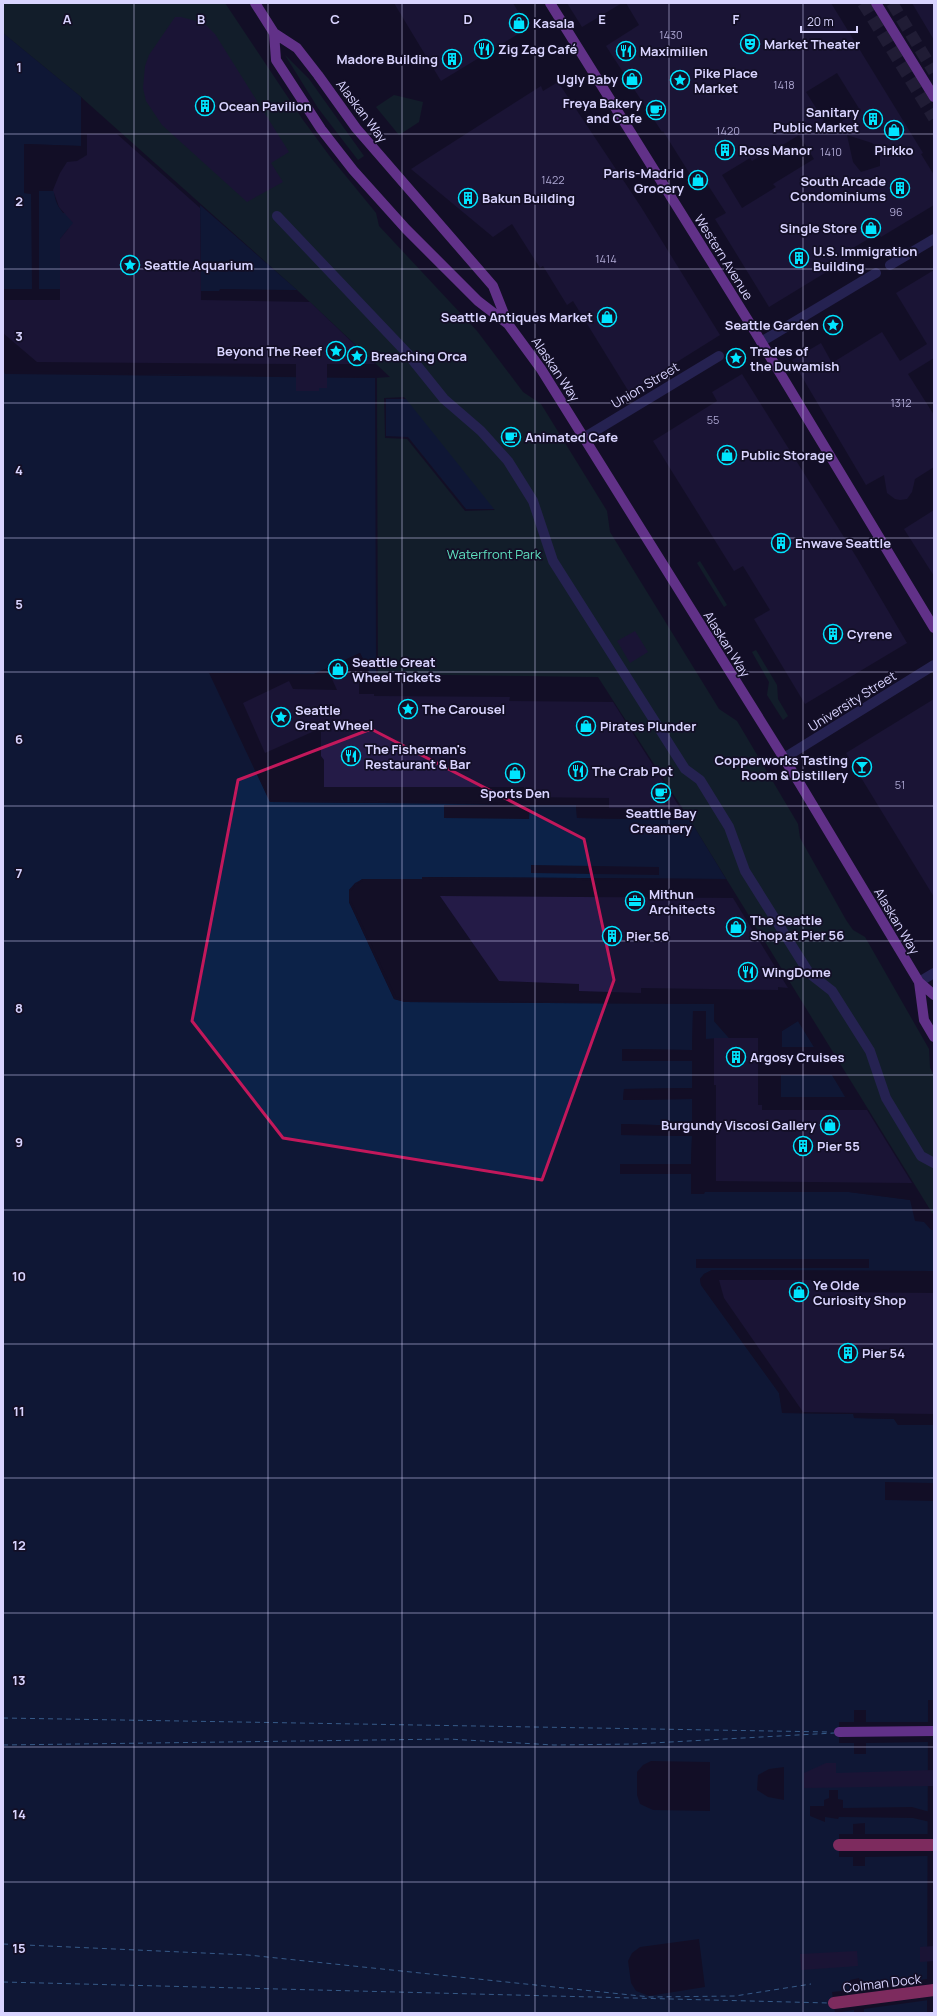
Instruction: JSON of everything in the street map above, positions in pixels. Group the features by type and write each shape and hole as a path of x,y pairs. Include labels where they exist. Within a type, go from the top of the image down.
{"highway":[{"path":"839,1845 934,1845"},
{"name":"Colman Dock","path":"834,2003 934,1990"}],"main road":[{"name":"Alaskan Way","path":"255,3 274,33 297,48 356,128 492,286 508,324 541,369 585,437 784,758 918,982 924,1020 934,1036"},
{"name":"Western Avenue","path":"550,3 761,342 934,628"},
{"path":"876,3 934,97"},
{"name":"Alaskan Way","path":"274,33 276,60 321,130 353,170 406,229 462,286 478,301 508,324"},
{"name":"Alaskan Way","path":"918,982 934,994"},
{"path":"839,1732 934,1731"}],"street":[{"path":"277,216 406,353 444,399 481,431 508,461 533,501 553,561 685,769 700,780 728,827 745,871 810,973 832,991 870,1051 886,1098 921,1156 934,1164"},
{"path":"890,265 934,239"},
{"path":"761,342 876,273"},
{"name":"Union Street","path":"585,437 719,356"},
{"name":"University Street","path":"784,758 934,665"},
{"path":"918,982 934,973"}],"highlighted area":[{"path":"371,729 584,839 614,980 542,1180 283,1138 192,1021 238,780"}],"green space":[{"name":"Waterfront Park","path":"3,3 225,3 303,120 331,158 376,213 379,226 477,331 523,392 541,404 607,511 610,532 719,709 737,721 798,824 800,838 846,920 853,930 865,937 929,1049 930,1068 934,1075 934,1216 690,820 598,677 376,674 376,378 390,377 297,290 81,97 3,33"},
{"path":"285,55 309,79 364,156 358,160 318,108"},
{"path":"394,95 423,102 419,122 399,135 376,107"},
{"path":"700,561 727,605 724,607 697,563"},
{"path":"756,650 777,685 778,699 788,716 783,720 767,695 769,682 752,652"}],"water":[{"path":"3,33 81,97 81,146 25,144 24,193 38,194 39,191 54,191 59,207 65,213 79,221 60,242 60,290 3,289"},
{"path":"200,205 297,290 220,289 220,291 201,291"},
{"path":"3,372 376,378 376,674 370,673 360,653 314,674 210,673 270,802 576,805 577,818 690,820 726,879 423,877 422,879 362,879 349,890 349,902 394,999 405,1002 714,1004 714,1021 729,1038 706,1039 706,1011 693,1011 692,1050 622,1049 622,1061 692,1061 692,1088 624,1089 623,1100 692,1099 692,1126 621,1124 621,1135 692,1136 691,1164 621,1164 621,1174 691,1174 691,1194 704,1194 704,1192 849,1192 911,1200 934,1216 934,1271 712,1270 704,1274 700,1279 701,1285 779,1393 783,1413 854,1414 854,1418 894,1419 898,1425 934,1425 934,1700 928,1700 927,2013 3,2013"},
{"path":"386,399 406,399 494,509 466,509 408,437 386,437"},
{"path":"798,1021 814,1047 782,1047 782,1031"},
{"path":"781,1075 832,1075 846,1097 781,1097"}],"pier":[{"path":"81,97 83,99 82,147 26,146 26,191 37,192 38,189 54,189 80,219 61,291 3,291 3,289 32,289 31,194 24,193 24,144 81,146","holes":["39,191 54,191 59,207 63,213 66,213 77,228 68,229 60,239 60,289 39,289"]},
{"path":"39,160 68,160 62,188 39,187"},
{"path":"198,203 200,205 201,291 219,291 220,289 299,291 222,291 220,293 201,293"},
{"path":"3,370 180,375 377,377 378,675 369,675 359,656 314,676 212,675 271,800 576,803 578,805 579,816 689,818 690,820 577,818 576,805 530,805 529,819 444,818 444,805 498,804 270,802 209,673 314,674 360,653 370,673 376,674 375,378 5,374"},
{"path":"404,397 406,399 386,399 386,436 408,437 466,509 495,510 465,511 407,439 385,438 384,398"},
{"path":"531,865 659,867 659,875 531,873"},
{"path":"422,877 726,879 727,881 424,879 422,881 363,881 356,884 351,891 351,901 396,997 405,1000 715,1003 716,1021 731,1037 729,1040 705,1040 704,1013 695,1013 693,1052 624,1051 624,1059 694,1060 693,1090 626,1091 625,1098 693,1097 693,1127 623,1126 623,1133 693,1134 693,1165 622,1166 622,1172 692,1172 693,1192 702,1192 704,1190 849,1190 911,1198 924,1201 934,1216 934,1230 931,1230 924,1222 915,1221 910,1200 849,1192 705,1192 704,1194 691,1194 691,1174 620,1174 620,1164 691,1164 692,1136 621,1135 621,1124 692,1126 692,1099 623,1100 624,1089 692,1088 692,1061 622,1061 622,1049 692,1050 693,1011 706,1011 706,1039 729,1038 714,1021 714,1004 405,1002 394,999 349,902 349,890 355,883 363,879 422,879"},
{"path":"797,1019 799,1020 816,1046 816,1049 780,1048 780,1030","holes":["798,1021 814,1047 782,1047 782,1031"]},
{"path":"780,1073 832,1073 848,1097 780,1099","holes":["781,1075 832,1075 845,1097 781,1097"]},
{"path":"696,1259 869,1259 869,1268 696,1268"},
{"path":"712,1270 934,1271 934,1273 713,1272 705,1275 702,1279 703,1284 781,1392 784,1411 854,1412 856,1416 894,1417 899,1423 934,1423 934,1425 898,1425 894,1419 854,1418 853,1414 782,1413 779,1393 701,1285 700,1279 704,1274"},
{"path":"885,1482 934,1483 934,1501 885,1500"},
{"path":"854,1710 866,1710 866,1722 930,1722 930,1742 866,1743 866,1754 854,1754 854,1743 839,1743 839,1722 854,1722"},
{"path":"651,1761 710,1762 710,1811 653,1810 640,1804 637,1795 637,1772 643,1765"},
{"path":"784,1767 784,1800 768,1797 757,1790 758,1775 769,1769"},
{"path":"829,1790 838,1790 838,1799 843,1800 843,1808 912,1807 930,1812 930,1822 913,1818 839,1817 838,1819 825,1817 825,1822 810,1816 810,1806 824,1806 824,1800 829,1798"},
{"path":"865,1823 865,1834 930,1834 930,1856 865,1857 865,1866 853,1866 853,1857 839,1857 839,1834 853,1834 853,1824"},
{"path":"699,1939 705,1987 649,1996 636,1991 631,1983 628,1961 632,1953 640,1947"},
{"path":"859,1978 861,1988 927,1979 929,2000 864,2009 864,2013 854,2013 854,2010 835,2013 832,1992 851,1990 850,1980"}],"building":[{"name":"Madore Building","path":"394,3 513,3 528,28 441,81"},
{"path":"567,3 622,3 582,27"},
{"path":"626,3 831,3 923,153 921,154 934,175 934,205 881,237 878,233 853,248 856,254 769,307 715,219 726,213 706,182 698,187 663,131 662,132 606,46 639,25","holes":["837,73 860,110 829,129 806,92","799,135 814,159 773,184 776,187 742,208 722,175 750,158 752,161 767,152 768,154","847,135 872,143 877,147 880,153 880,166 861,172 853,162"]},
{"path":"912,3 934,3 934,40"},
{"name":"Ocean Pavilion","path":"175,17 181,17 204,23 215,34 289,152 271,163 283,182 247,202 162,125 146,101 143,88 145,66 149,55"},
{"path":"558,82 641,207 720,335 629,392 573,301 567,305 543,266 540,268 512,224 493,237 411,169 541,86 543,91"},
{"path":"87,134 117,134 200,208 201,300 310,302 375,364 327,364 327,388 319,388 319,391 296,391 296,364 37,362 3,333 3,300 60,300 60,239 73,223 59,207 53,190 60,173 67,162 77,161 87,155"},
{"path":"934,270 934,358 908,374 934,415 934,467 915,479 912,492 907,499 900,500 895,499 887,493 884,475 866,485 792,360 821,343 832,363 882,332 900,361 927,344 896,293"},
{"path":"742,374 857,558 907,643 805,704 754,619 770,610 743,566 734,571 653,441 717,401 712,392"},
{"path":"934,510 934,576 904,529"},
{"path":"635,631 648,652 630,663 617,641"},
{"path":"344,661 352,679 359,679 359,694 374,694 374,696 510,697 509,701 613,702 680,808 609,808 609,798 524,797 524,787 324,787 324,760 321,756 321,728 265,753 243,703 289,681 293,689 337,690 327,668"},
{"path":"934,699 934,897 846,753"},
{"name":"Pier 56","path":"440,896 733,898 788,988 778,987 778,990 641,988 641,993 579,991 579,984 499,981"},
{"name":"Pier 55","path":"714,1038 758,1038 758,1105 762,1105 762,1110 867,1110 912,1183 716,1181 716,1085 714,1085"},
{"name":"Pier 54","path":"719,1280 821,1280 821,1292 934,1293 934,1414 803,1412 724,1298"},
{"path":"826,1763 836,1763 836,1773 934,1770 934,1786 804,1788 804,1773"},
{"path":"934,1946 934,1961 920,1962 920,1947"},
{"path":"857,1951 858,1966 801,1970 800,1954"}],"ferry route":[{"path":"3,1718 830,1732"},
{"path":"3,1745 448,1739 554,1745 634,1744 834,1733"},
{"path":"3,1944 248,1955 650,1997 735,1996 811,1984"},
{"path":"3,1982 829,2003"}],"tunnel":[{"path":"863,3 934,118"},
{"path":"892,3 934,72"}],"place":[{"name":"Kasala","path":"519,23"},
{"name":"Market Theater","path":"750,44"},
{"name":"Zig Zag Café","path":"484,49"},
{"name":"Maximilien","path":"626,51"},
{"name":"Madore Building","path":"452,59"},
{"name":"Ugly Baby","path":"632,79"},
{"name":"Pike Place Market","path":"680,80"},
{"name":"Ocean Pavilion","path":"205,106"},
{"name":"Freya Bakery and Cafe","path":"656,110"},
{"name":"Sanitary Public Market","path":"873,119"},
{"name":"Pirkko","path":"894,130"},
{"name":"Ross Manor","path":"725,150"},
{"name":"Paris-Madrid Grocery","path":"698,180"},
{"name":"South Arcade Condominiums","path":"900,188"},
{"name":"Bakun Building","path":"468,198"},
{"name":"Single Store","path":"871,228"},
{"name":"U.S. Immigration Building","path":"799,258"},
{"name":"Seattle Aquarium","path":"130,265"},
{"name":"Seattle Antiques Market","path":"607,317"},
{"name":"Seattle Garden","path":"833,325"},
{"name":"Beyond The Reef","path":"336,351"},
{"name":"Breaching Orca","path":"357,356"},
{"name":"Trades of the Duwamish","path":"736,358"},
{"name":"Animated Cafe","path":"511,437"},
{"name":"Public Storage","path":"727,455"},
{"name":"Enwave Seattle","path":"781,543"},
{"name":"Cyrene","path":"833,634"},
{"name":"Seattle Great Wheel Tickets","path":"338,669"},
{"name":"The Carousel","path":"408,709"},
{"name":"Seattle Great Wheel","path":"281,717"},
{"name":"Pirates Plunder","path":"586,726"},
{"name":"The Fisherman's Restaurant & Bar","path":"351,756"},
{"name":"Copperworks Tasting Room & Distillery","path":"862,767"},
{"name":"The Crab Pot","path":"578,771"},
{"name":"Sports Den","path":"515,773"},
{"name":"Seattle Bay Creamery","path":"661,793"},
{"name":"Mithun Architects","path":"635,901"},
{"name":"The Seattle Shop at Pier 56","path":"736,927"},
{"name":"Pier 56","path":"612,936"},
{"name":"WingDome","path":"748,972"},
{"name":"Argosy Cruises","path":"736,1057"},
{"name":"Burgundy Viscosi Gallery","path":"830,1125"},
{"name":"Pier 55","path":"803,1146"},
{"name":"Ye Olde Curiosity Shop","path":"799,1292"},
{"name":"Pier 54","path":"848,1353"}]}
